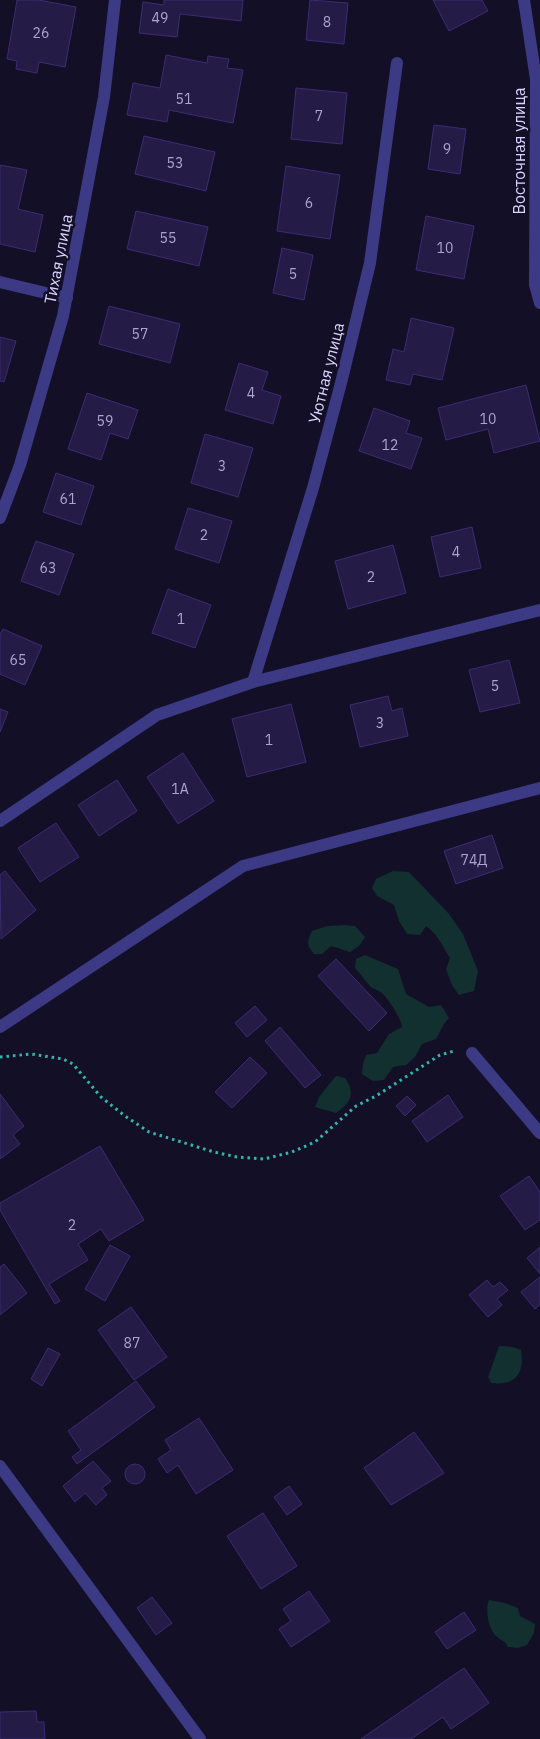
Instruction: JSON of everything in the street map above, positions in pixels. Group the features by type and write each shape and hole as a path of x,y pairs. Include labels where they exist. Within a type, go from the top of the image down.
{"street":[{"name":"Тихая улица","path":"0,518 20,465 67,298 104,97 115,0"},
{"name":"Восточная улица","path":"524,0 536,79 535,285 540,303"},
{"name":"Уютная улица","path":"253,682 314,488 370,263 397,63"},
{"path":"0,282 67,298"},
{"path":"0,821 158,715 253,682 540,610"},
{"path":"0,1026 243,866 540,788"},
{"path":"472,1053 540,1133"},
{"path":"0,1466 200,1739"}],"path":[{"path":"0,1057 31,1054 63,1059 73,1064 101,1097 149,1132 237,1158 264,1159 292,1152 315,1142 356,1106 376,1096 440,1055 455,1051 472,1053"}],"green space":[{"path":"393,871 409,872 449,914 463,934 478,971 474,991 459,995 452,985 446,969 450,958 437,936 430,929 426,926 420,935 407,934 399,921 394,905 377,896 372,888 376,879"},
{"path":"327,926 355,926 365,937 359,946 350,952 331,946 322,954 314,954 308,943 312,931"},
{"path":"365,955 398,969 406,994 429,1007 441,1005 449,1018 436,1039 422,1044 415,1057 406,1065 393,1067 384,1080 373,1081 362,1074 366,1055 377,1053 389,1034 402,1027 397,1014 388,1000 382,993 371,987 355,968 356,959"},
{"path":"336,1076 345,1078 348,1084 351,1093 348,1101 336,1113 315,1107 319,1097"},
{"path":"499,1346 513,1347 521,1350 520,1372 512,1380 491,1383 488,1377"},
{"path":"489,1600 518,1608 520,1616 535,1624 534,1633 527,1645 518,1648 508,1647 493,1633 488,1618 487,1608"}],"building":[{"path":"17,0 39,0 76,7 65,67 39,62 37,73 16,69 17,61 7,59"},
{"path":"164,0 243,0 241,21 180,14 177,37 139,33 143,2 164,5"},
{"path":"310,0 348,3 344,44 306,40"},
{"path":"433,0 482,0 488,11 449,31"},
{"path":"166,55 207,63 208,56 229,59 227,68 243,70 233,123 169,110 167,122 127,115 133,83 160,88"},
{"path":"296,88 347,93 342,144 291,139"},
{"path":"434,125 466,129 460,174 428,169"},
{"path":"144,136 215,152 206,191 135,174"},
{"path":"0,165 27,170 18,209 43,215 35,252 0,244"},
{"path":"286,166 340,175 330,239 277,231"},
{"path":"136,211 208,227 199,266 127,249"},
{"path":"426,216 474,226 464,279 416,270"},
{"path":"282,248 313,255 304,300 273,293"},
{"path":"109,306 180,324 170,363 99,344"},
{"path":"411,318 454,328 442,380 413,374 410,385 386,380 393,349 404,352"},
{"path":"0,337 16,341 4,382 0,381"},
{"path":"239,363 268,372 262,390 281,396 273,424 225,410"},
{"path":"526,385 540,441 494,453 488,429 446,440 438,408"},
{"path":"87,393 138,410 128,439 110,433 101,460 68,449"},
{"path":"374,408 410,421 406,433 422,438 411,469 359,451"},
{"path":"205,434 253,448 238,497 191,483"},
{"path":"56,473 94,486 81,525 43,512"},
{"path":"188,508 232,521 219,563 175,549"},
{"path":"472,527 481,568 440,577 431,537"},
{"path":"36,541 74,554 59,595 21,581"},
{"path":"393,545 406,593 348,609 335,561"},
{"path":"168,589 211,605 195,648 152,633"},
{"path":"3,629 42,646 25,685 0,674 0,634"},
{"path":"509,660 520,703 480,712 469,670"},
{"path":"388,696 392,711 402,708 408,736 360,747 350,705"},
{"path":"291,704 306,762 247,777 232,719"},
{"path":"0,709 8,712 0,732"},
{"path":"183,753 214,801 178,824 147,777"},
{"path":"117,780 137,811 99,836 78,805"},
{"path":"56,823 79,857 40,882 18,848"},
{"path":"492,835 503,868 456,884 444,851"},
{"path":"5,871 36,910 1,939 0,875"},
{"path":"336,959 387,1013 369,1031 318,976"},
{"path":"255,1006 267,1020 247,1037 235,1023"},
{"path":"280,1027 321,1075 305,1088 265,1041"},
{"path":"250,1057 267,1073 232,1108 215,1092"},
{"path":"0,1094 24,1126 13,1135 20,1144 0,1159"},
{"path":"448,1095 463,1117 427,1142 412,1121"},
{"path":"407,1096 416,1105 405,1116 396,1106"},
{"path":"100,1146 144,1220 109,1241 101,1229 78,1244 88,1260 49,1284 60,1301 55,1304 0,1210 0,1203"},
{"path":"529,1176 540,1192 540,1220 525,1230 500,1196"},
{"path":"110,1245 130,1256 105,1301 85,1289"},
{"path":"540,1247 540,1274 527,1258"},
{"path":"4,1264 27,1293 0,1315 0,1267"},
{"path":"540,1277 540,1304 535,1309 521,1292"},
{"path":"487,1280 493,1287 500,1282 508,1290 497,1299 502,1305 488,1317 469,1295"},
{"path":"131,1307 167,1357 134,1380 98,1330"},
{"path":"48,1348 60,1354 42,1386 31,1379"},
{"path":"136,1381 155,1407 77,1464 72,1457 81,1450 68,1431"},
{"path":"199,1418 233,1470 196,1494 178,1465 167,1473 158,1459 171,1450 165,1440"},
{"path":"414,1432 444,1473 391,1505 364,1468"},
{"path":"93,1461 111,1481 102,1488 107,1495 96,1505 85,1493 75,1502 63,1486"},
{"path":"135,1464 142,1467 145,1474 142,1481 135,1484 128,1481 125,1474 128,1467"},
{"path":"289,1486 302,1504 287,1515 274,1497"},
{"path":"263,1513 297,1566 261,1589 227,1536"},
{"path":"309,1591 330,1621 291,1647 279,1629 291,1621 283,1609"},
{"path":"152,1597 172,1623 156,1635 137,1608"},
{"path":"464,1612 476,1630 447,1649 435,1632"},
{"path":"464,1668 489,1703 451,1729 443,1717 411,1739 361,1739"},
{"path":"36,1711 37,1722 44,1722 45,1739 0,1739 0,1712"}]}
